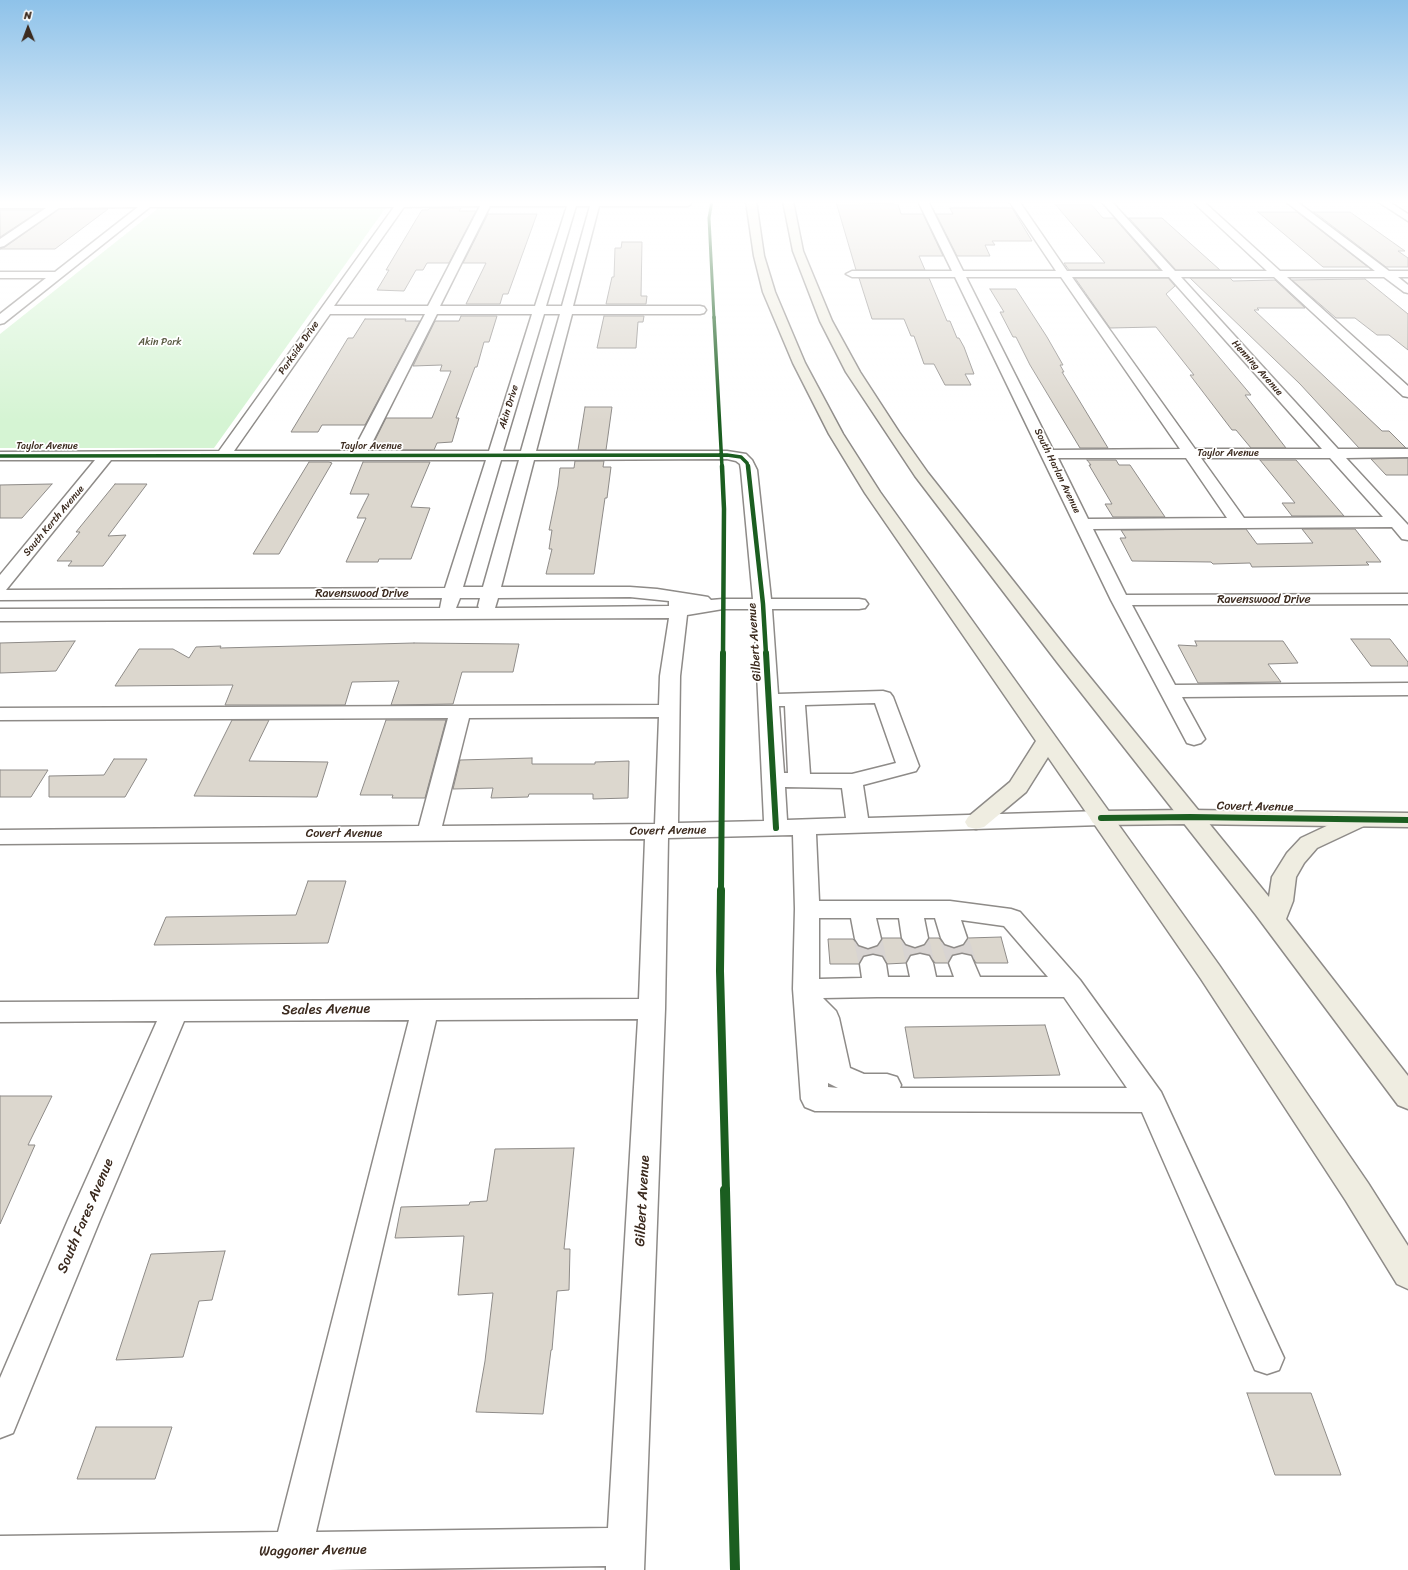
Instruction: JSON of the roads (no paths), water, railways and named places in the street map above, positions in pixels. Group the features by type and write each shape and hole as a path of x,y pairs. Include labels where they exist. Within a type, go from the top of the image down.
{"main road":[{"path":"764,274 769,292 799,363 836,434 873,493 1046,741 1210,972 1357,1192 1408,1274"},
{"path":"807,274 826,321 854,372 893,433 923,476 1190,817 1273,920 1408,1097"},
{"path":"976,822 1018,787 1046,741"},
{"name":"Covert Avenue","path":"1101,818 1190,817 1408,820"},
{"path":"1273,920 1281,901 1284,877 1295,858 1309,843 1358,820"}],"street":[{"name":"Parkside Drive","path":"223,456 351,274"},
{"path":"358,456 450,274"},
{"name":"Akin Drive","path":"446,614 550,274"},
{"path":"485,613 576,274"},
{"path":"881,274 1036,274"},
{"path":"1064,274 1189,454 1239,523"},
{"name":"Henning Avenue","path":"1172,274 1408,535"},
{"path":"1276,274 1408,393"},
{"path":"1387,274 1408,290"},
{"path":"0,275 57,275"},
{"path":"0,320 57,275"},
{"name":"South Harlan Avenue","path":"960,275 1120,600 1194,739"},
{"path":"326,310 700,310"},
{"name":"Taylor Avenue","path":"1048,454 1408,453"},
{"name":"Taylor Avenue","path":"0,456 727,455 741,457"},
{"name":"South Kerth Avenue","path":"0,586 107,456"},
{"name":"Gilbert Avenue","path":"741,457 747,463 749,470 763,604 770,700 776,828"},
{"path":"1083,524 1396,522"},
{"name":"Ravenswood Drive","path":"0,595 635,592 678,604 859,604"},
{"name":"Ravenswood Drive","path":"1120,600 1408,599"},
{"name":"Ravenswood Drive","path":"0,615 654,613 678,604"},
{"name":"Gilbert Avenue","path":"626,1558 661,831 670,676 678,604"},
{"path":"1169,691 1408,689"},
{"path":"770,700 883,697 908,766 852,781 774,780"},
{"path":"795,700 799,781"},
{"path":"0,714 669,711"},
{"path":"428,834 460,712"},
{"path":"852,781 858,826"},
{"name":"Covert Avenue","path":"0,837 661,831 1101,818"},
{"path":"804,827 807,909 807,994 815,1099 1151,1100"},
{"path":"807,909 945,910 1011,918 1071,987 1151,1100 1267,1358"},
{"path":"862,909 868,939"},
{"path":"910,910 915,938"},
{"path":"945,910 954,938"},
{"path":"962,963 970,987"},
{"path":"807,994 875,975 923,975 970,987 1071,987"},
{"path":"291,1561 425,1009"},
{"name":"Seales Avenue","path":"0,1012 652,1009"},
{"name":"South Fares Avenue","path":"0,1420 84,1220 175,1012"},
{"name":"Waggoner Avenue","path":"0,1555 291,1561 626,1558"}],"tunnel":[{"path":"915,938 920,963"},
{"path":"954,938 962,963"},
{"path":"868,939 873,964"}],"park label":[{"name":"Akin Park","path":"160,342"}]}
